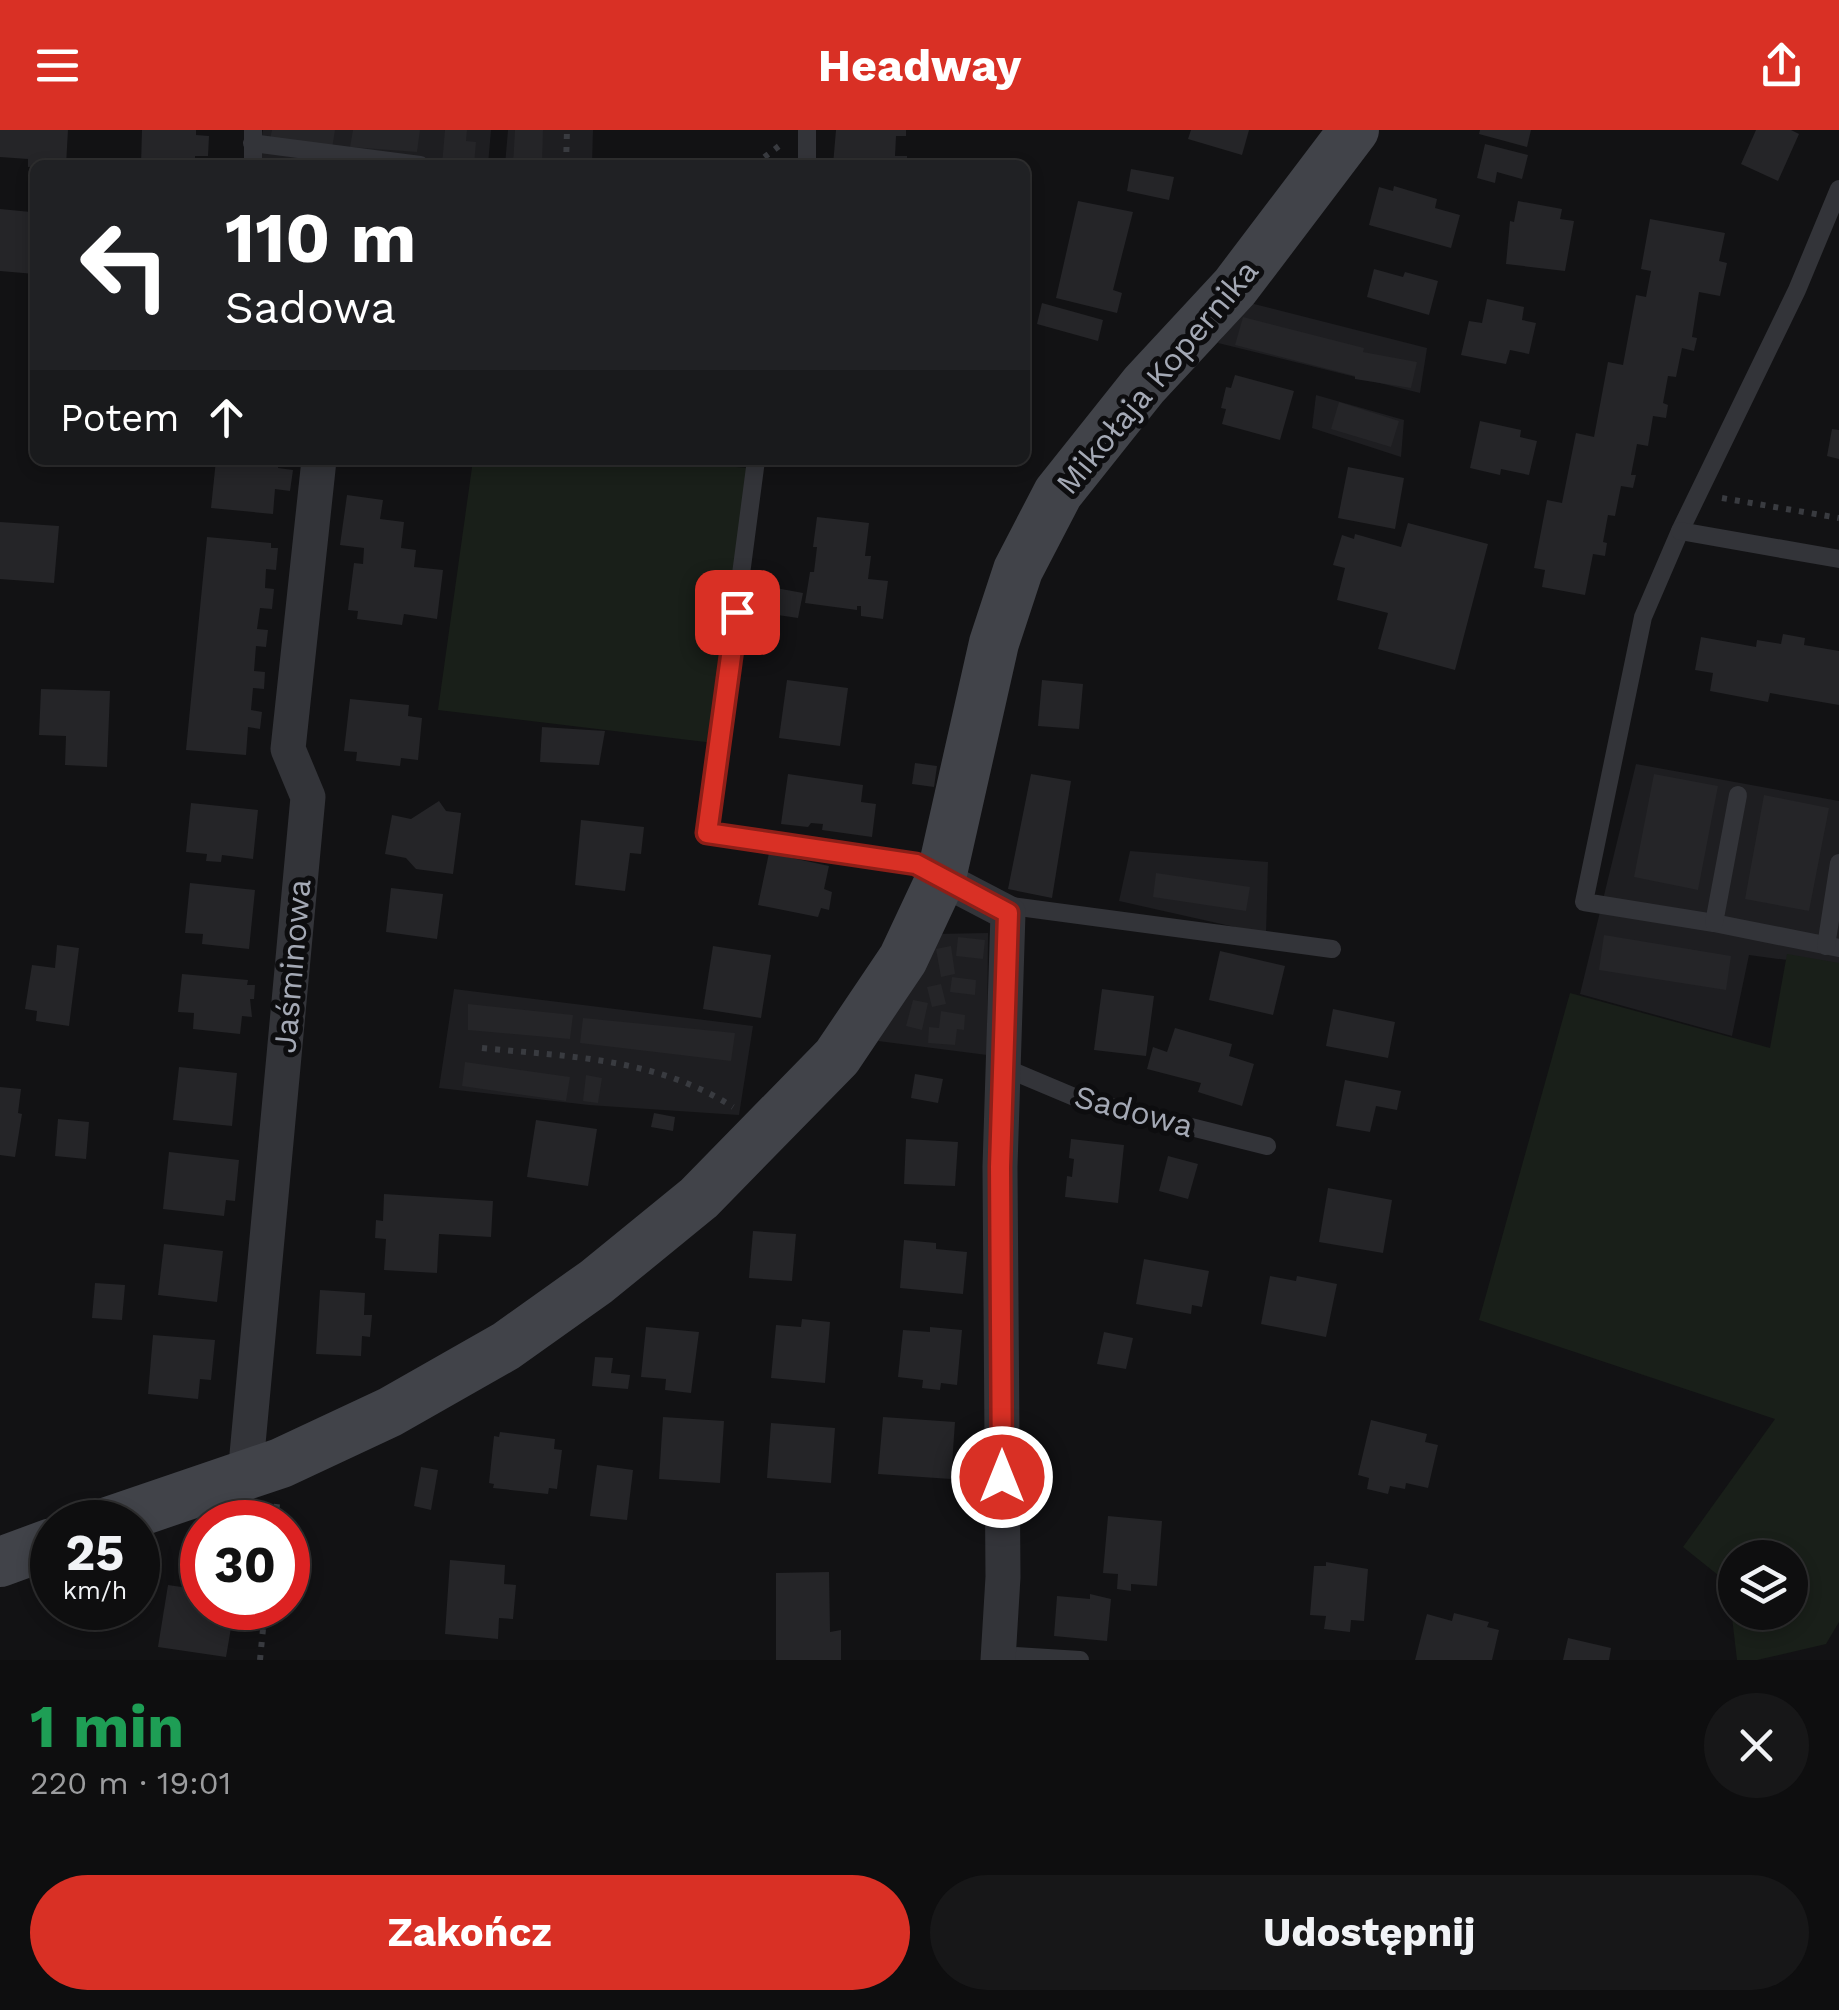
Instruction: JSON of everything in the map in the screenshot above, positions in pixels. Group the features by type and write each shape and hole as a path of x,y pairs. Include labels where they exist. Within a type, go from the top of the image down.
{"street":[{"name":"Mikołaja Kopernika","path":"160,1505 281,1463 390,1412 506,1346 596,1282 699,1198 837,1057 903,959 941,878 994,644 1018,570 1058,493 1144,385 1235,287 1354,130"},
{"name":"Jaśminowa","path":"245,1476 308,797 288,749 317,465"},
{"path":"941,878 1008,913 1000,1167 1003,1577 999,1658"},
{"path":"0,1562 30,1551"}],"lane":[{"path":"807,130 807,160"},
{"path":"253,137 390,160"},
{"path":"1839,189 1798,290 1680,531 1643,617 1584,902 1832,947 1839,863"},
{"path":"755,465 707,833 916,864 941,878"},
{"path":"1680,531 1839,559"},
{"path":"1714,923 1738,795"},
{"path":"989,903 1332,949"},
{"name":"Sadowa","path":"1003,1066 1079,1098 1267,1146"},
{"path":"999,1658 1080,1660"}],"path":[{"path":"566,160 568,130"},
{"path":"761,160 779,146 780,130"},
{"path":"1699,494 1839,518"},
{"path":"482,1048 593,1059 668,1073 717,1096 767,1130"},
{"path":"260,1660 263,1630"}],"shaded area":[{"path":"263,130 491,130 488,160 257,160"},
{"path":"508,130 593,130 592,160 505,160"},
{"path":"1246,302 1427,348 1420,393 1218,343"},
{"path":"1316,395 1404,420 1401,457 1312,428"},
{"path":"472,465 748,468 714,743 438,710"},
{"path":"1636,764 1839,801 1839,967 1749,955 1732,1036 1580,994"},
{"path":"1130,851 1268,862 1266,934 1119,901"},
{"path":"988,933 987,1055 878,1041 936,934"},
{"path":"1787,954 1839,963 1839,1622 1826,1644 1757,1660 1737,1660 1733,1630 1808,1630 1808,1540 1718,1540 1718,1575 1683,1547 1775,1419 1479,1320 1570,993 1770,1048"},
{"path":"454,989 753,1026 739,1115 589,1105 439,1088"}],"building":[{"path":"0,130 68,130 66,160 30,160 28,167 28,159 0,157"},
{"path":"142,130 196,130 196,135 209,136 208,156 195,156 195,160 141,160"},
{"path":"272,130 335,130 332,149 270,139"},
{"path":"353,130 420,130 417,152 350,147"},
{"path":"445,130 467,130 466,141 476,142 474,160 442,160"},
{"path":"515,130 543,130 542,160 513,160"},
{"path":"836,130 906,130 906,136 896,136 895,156 907,156 907,160 833,160"},
{"path":"1191,130 1249,130 1242,155 1188,139"},
{"path":"1480,130 1531,130 1527,147 1479,134"},
{"path":"1756,130 1791,130 1799,134 1778,181 1741,164"},
{"path":"1485,144 1528,155 1522,179 1497,172 1495,183 1477,178"},
{"path":"1131,169 1174,177 1169,200 1127,191"},
{"path":"1394,186 1437,199 1435,208 1460,215 1451,248 1369,225 1379,187 1393,191"},
{"path":"1078,201 1133,212 1113,290 1122,293 1117,313 1056,298"},
{"path":"1518,201 1562,209 1560,219 1574,221 1565,271 1506,264 1510,221 1514,222"},
{"path":"0,209 30,212 30,274 0,271"},
{"path":"1650,219 1725,233 1719,261 1727,263 1720,296 1699,292 1692,337 1697,338 1694,351 1682,348 1676,377 1668,376 1663,403 1668,405 1666,418 1653,416 1648,446 1637,444 1631,475 1636,475 1633,488 1621,486 1615,516 1608,515 1603,542 1607,543 1605,556 1593,554 1585,595 1542,587 1545,570 1534,568 1547,500 1562,503 1576,433 1594,437 1608,362 1623,365 1636,295 1646,297 1651,271 1641,269"},
{"path":"1374,269 1438,281 1429,315 1367,297"},
{"path":"1487,299 1524,307 1522,320 1536,323 1529,354 1510,350 1506,364 1461,355 1469,321 1482,323"},
{"path":"1042,303 1103,320 1098,341 1037,324"},
{"path":"1243,317 1364,348 1363,352 1417,362 1411,388 1355,379 1235,345"},
{"path":"1235,375 1294,391 1280,440 1222,424 1226,387 1231,388"},
{"path":"1339,402 1399,421 1391,447 1331,429"},
{"path":"1480,421 1521,430 1520,437 1537,441 1529,475 1501,469 1500,475 1470,468"},
{"path":"1832,429 1839,430 1839,459 1827,456"},
{"path":"215,465 278,465 293,470 290,491 275,489 273,514 211,508"},
{"path":"1348,467 1404,478 1395,529 1338,518"},
{"path":"347,495 383,500 380,519 404,522 401,548 416,550 414,567 443,570 437,619 404,614 402,625 357,619 358,611 348,610 354,563 363,564 364,548 340,545"},
{"path":"817,517 869,523 865,556 871,556 868,579 888,581 883,619 861,616 861,606 857,610 805,603 810,572 814,572"},
{"path":"0,522 59,526 54,583 0,579"},
{"path":"1408,523 1488,544 1455,670 1378,649 1388,613 1337,600 1345,568 1333,565 1342,535 1354,539 1355,534 1401,547"},
{"path":"207,537 271,543 271,548 278,548 276,570 266,569 265,588 274,589 272,609 260,608 257,629 268,630 266,647 256,646 254,671 265,672 264,689 253,688 251,710 262,712 260,729 248,727 246,755 186,750"},
{"path":"776,588 803,593 798,618 771,614"},
{"path":"1783,634 1805,638 1804,645 1839,651 1839,705 1770,693 1768,702 1710,691 1713,673 1695,670 1701,637 1756,647 1757,640 1781,644"},
{"path":"787,680 848,688 840,746 779,738"},
{"path":"1042,680 1083,684 1079,729 1038,726"},
{"path":"41,689 110,691 107,767 65,765 66,736 39,735"},
{"path":"350,699 409,705 408,716 422,718 418,760 401,758 400,766 356,761 357,752 344,751"},
{"path":"542,727 605,731 599,765 540,762"},
{"path":"915,763 937,766 934,787 912,784"},
{"path":"788,774 863,785 861,802 876,804 872,837 822,830 823,824 781,824"},
{"path":"1031,774 1071,781 1052,898 1008,889"},
{"path":"1654,774 1718,786 1698,890 1634,877"},
{"path":"1764,795 1829,808 1809,911 1745,899"},
{"path":"439,801 446,811 461,813 453,874 416,869 406,858 385,854 392,815 411,819"},
{"path":"191,803 258,810 253,859 222,855 221,862 206,861 207,854 186,852"},
{"path":"581,820 644,827 641,854 630,853 625,891 575,885"},
{"path":"769,853 829,866 824,889 832,892 829,910 821,908 818,917 758,905"},
{"path":"1156,873 1250,887 1246,911 1153,897"},
{"path":"190,883 255,890 249,949 202,944 203,934 185,933"},
{"path":"391,888 443,894 437,939 386,932"},
{"path":"1604,935 1731,956 1726,990 1599,970"},
{"path":"958,937 985,940 983,959 956,956"},
{"path":"57,945 79,948 69,1026 36,1021 37,1011 25,1009 32,965 55,968"},
{"path":"713,946 771,955 761,1018 703,1009"},
{"path":"951,946 955,974 941,977 936,949"},
{"path":"1220,951 1285,966 1273,1015 1209,1000"},
{"path":"182,974 248,980 247,985 255,985 254,999 250,999 252,1017 242,1016 240,1034 193,1029 194,1013 178,1012"},
{"path":"952,977 976,980 975,995 950,992"},
{"path":"941,984 946,1004 932,1007 927,987"},
{"path":"1102,989 1154,996 1146,1056 1094,1050"},
{"path":"913,1000 928,1003 922,1030 906,1026"},
{"path":"468,1004 573,1015 570,1039 468,1030"},
{"path":"1333,1009 1395,1022 1388,1058 1326,1046"},
{"path":"941,1011 965,1015 964,1030 957,1029 955,1045 928,1043 929,1027 939,1028"},
{"path":"583,1018 735,1033 731,1061 580,1043"},
{"path":"1175,1028 1232,1044 1229,1056 1254,1064 1242,1106 1198,1092 1201,1083 1147,1069 1153,1047 1167,1052"},
{"path":"465,1062 570,1077 566,1101 462,1086"},
{"path":"179,1067 237,1073 232,1126 173,1120"},
{"path":"915,1074 943,1079 938,1103 911,1098"},
{"path":"586,1075 602,1078 598,1103 583,1101"},
{"path":"1345,1080 1401,1091 1397,1110 1376,1106 1370,1132 1336,1126"},
{"path":"0,1087 21,1089 18,1113 22,1114 15,1157 0,1155"},
{"path":"654,1113 675,1117 673,1131 651,1127"},
{"path":"58,1119 89,1122 86,1159 55,1156"},
{"path":"536,1120 597,1129 588,1186 527,1177"},
{"path":"906,1139 958,1142 955,1186 904,1184"},
{"path":"1071,1139 1124,1145 1118,1203 1065,1197 1074,1159 1069,1158"},
{"path":"169,1152 239,1160 235,1201 226,1200 224,1216 163,1209"},
{"path":"1168,1156 1198,1164 1188,1199 1159,1191"},
{"path":"1328,1188 1392,1200 1383,1253 1319,1242"},
{"path":"384,1194 493,1201 491,1237 439,1234 437,1273 384,1270 386,1239 375,1238 376,1220 383,1221"},
{"path":"753,1231 796,1234 792,1281 749,1278"},
{"path":"904,1240 936,1243 936,1249 967,1252 963,1294 900,1288"},
{"path":"164,1244 223,1251 217,1302 158,1295"},
{"path":"1144,1259 1209,1271 1202,1307 1192,1305 1191,1314 1136,1304"},
{"path":"1270,1276 1296,1281 1297,1276 1337,1284 1326,1337 1261,1324"},
{"path":"95,1283 125,1285 122,1320 92,1318"},
{"path":"320,1290 365,1293 364,1315 372,1315 370,1337 362,1336 361,1356 316,1354"},
{"path":"802,1319 830,1322 825,1383 771,1378 776,1325 801,1327"},
{"path":"646,1327 699,1332 691,1393 665,1390 666,1379 641,1377"},
{"path":"930,1327 962,1330 957,1385 941,1383 940,1390 922,1388 923,1380 898,1377 903,1330 930,1332"},
{"path":"1104,1332 1133,1338 1126,1369 1097,1364"},
{"path":"153,1335 215,1340 211,1380 200,1379 198,1399 148,1394"},
{"path":"595,1357 613,1358 611,1373 630,1375 628,1389 592,1386"},
{"path":"663,1417 724,1421 720,1483 659,1479"},
{"path":"883,1417 955,1422 951,1479 878,1474"},
{"path":"1371,1420 1427,1434 1425,1442 1438,1445 1428,1488 1406,1483 1405,1489 1390,1486 1388,1494 1367,1489 1369,1478 1358,1475"},
{"path":"771,1423 835,1428 831,1483 767,1478"},
{"path":"500,1432 555,1439 554,1449 562,1450 557,1489 549,1488 548,1494 493,1488 494,1484 489,1483 494,1436 499,1437"},
{"path":"597,1465 633,1470 627,1520 590,1516"},
{"path":"421,1467 438,1470 431,1510 414,1506"},
{"path":"1108,1516 1162,1521 1157,1586 1131,1584 1131,1591 1117,1589 1118,1574 1103,1573"},
{"path":"450,1560 505,1565 504,1584 516,1585 513,1619 499,1618 498,1639 445,1634"},
{"path":"1326,1562 1368,1569 1364,1621 1351,1620 1350,1632 1324,1629 1326,1616 1310,1615 1314,1566 1326,1566"},
{"path":"829,1572 830,1632 841,1630 841,1660 776,1660 776,1573"},
{"path":"168,1585 180,1587 180,1630 231,1630 226,1657 158,1647"},
{"path":"1090,1594 1111,1599 1107,1641 1054,1636 1057,1596 1090,1599"},
{"path":"1454,1613 1489,1622 1487,1627 1499,1630 1492,1660 1415,1660 1427,1614 1452,1621"},
{"path":"1568,1638 1611,1648 1609,1660 1563,1660"}],"route":[{"path":"737,612 707,833 916,864 1008,913 1000,1167 1002,1477"}]}
